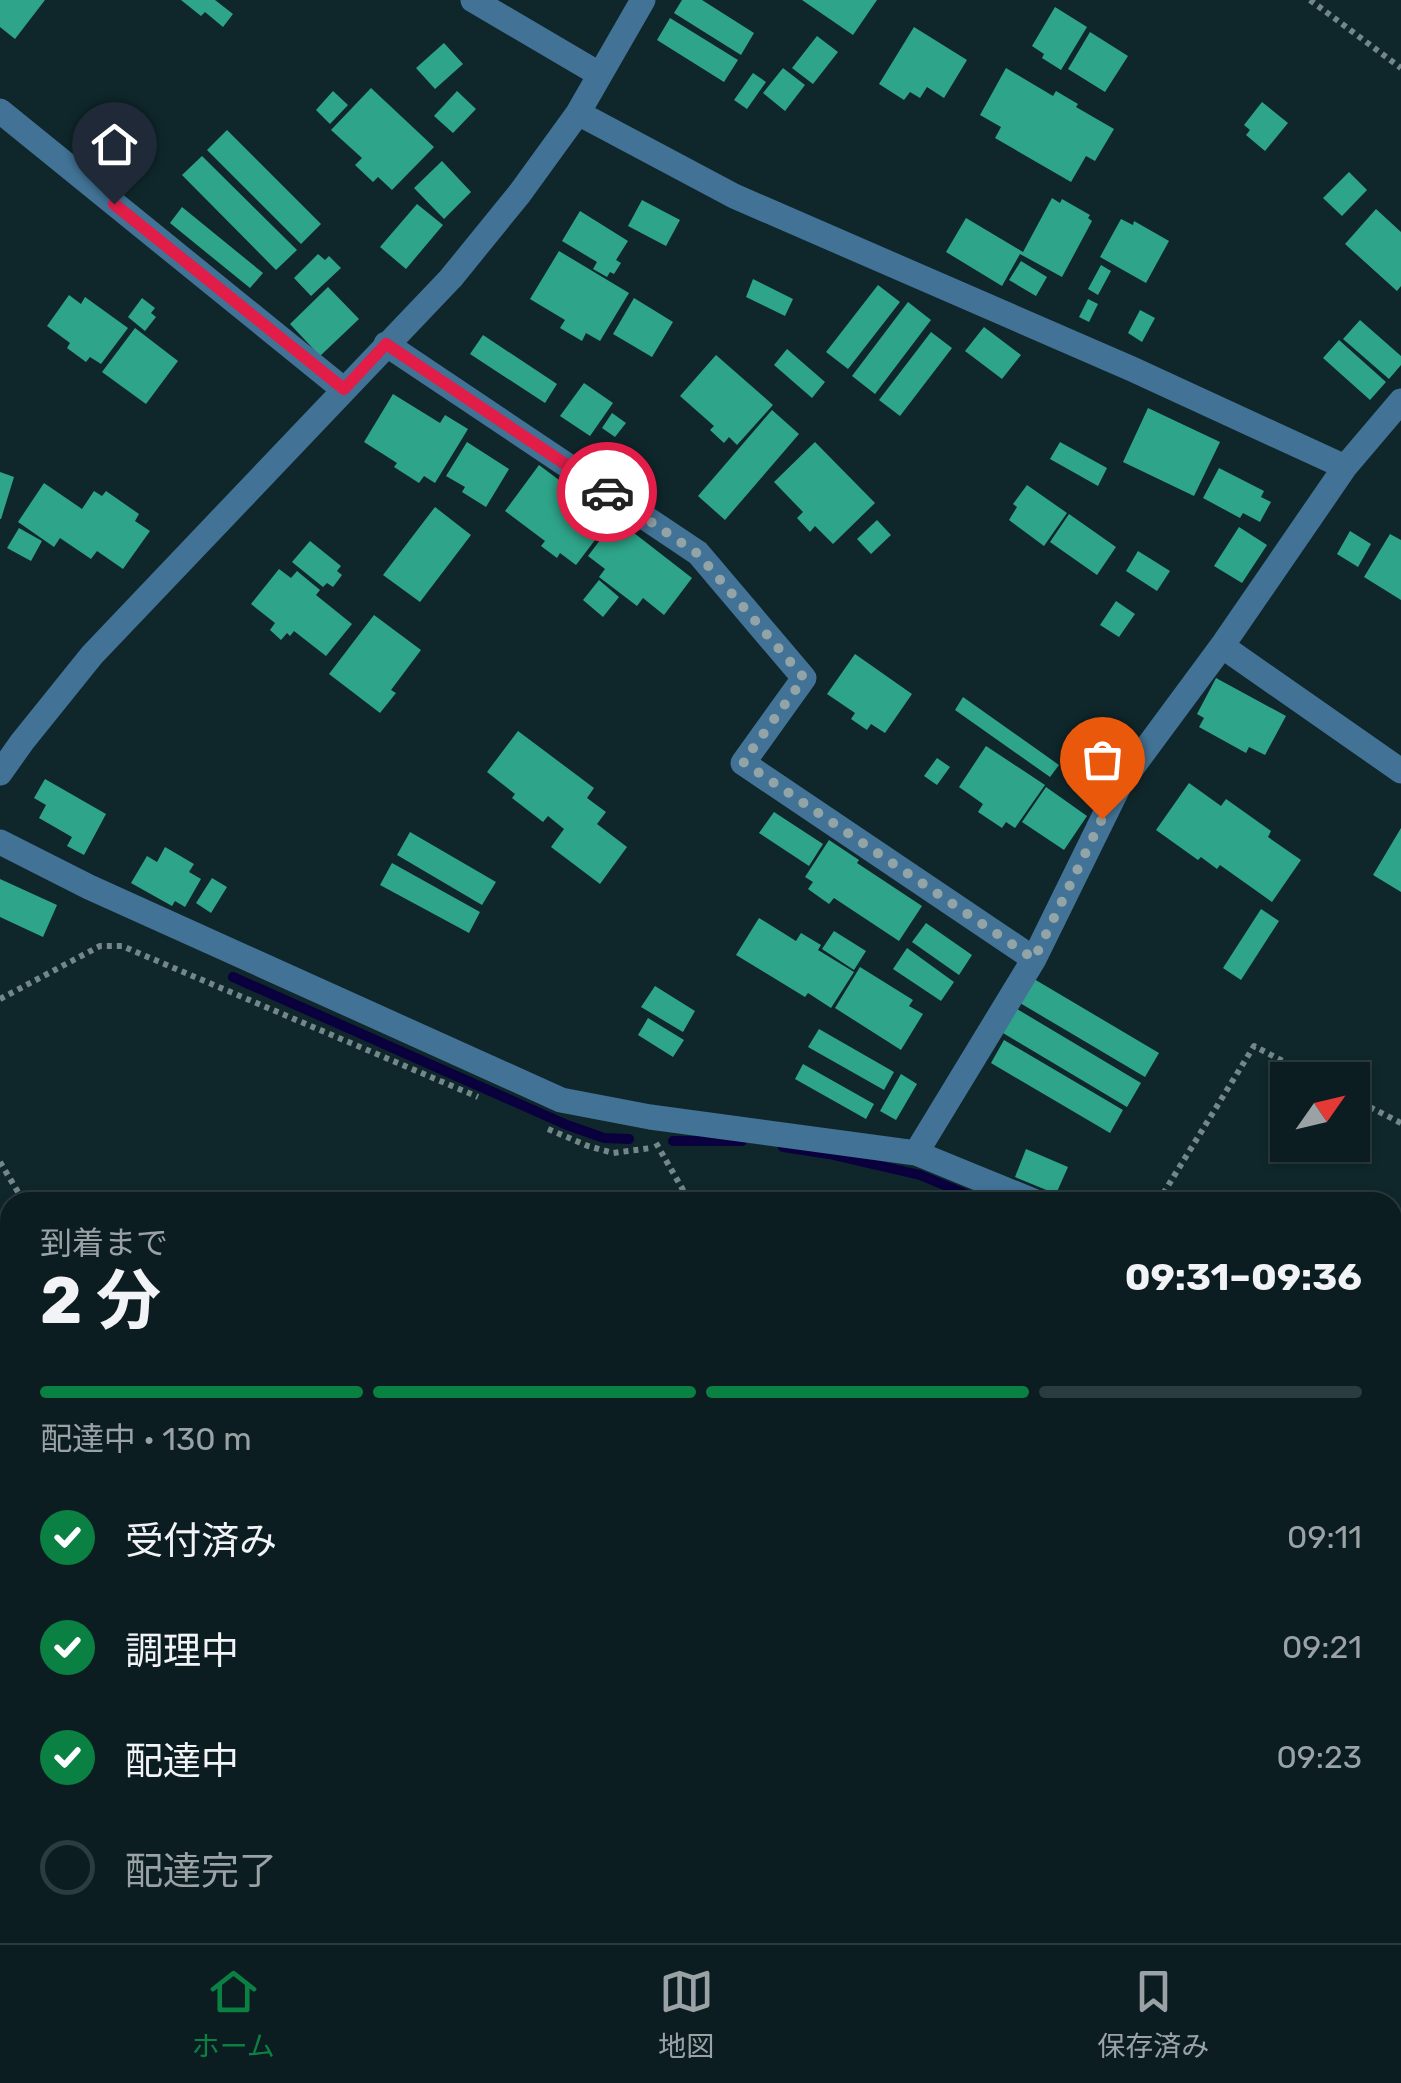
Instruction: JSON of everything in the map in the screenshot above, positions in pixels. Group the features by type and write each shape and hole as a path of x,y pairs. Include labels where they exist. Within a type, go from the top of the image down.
{"street":[{"path":"473,0 599,74"},
{"path":"0,774 92,655 450,278 520,194 578,113 643,0"},
{"path":"0,111 344,389"},
{"path":"578,113 734,196 1346,467"},
{"path":"386,344 698,554 804,678 743,762 1034,959"},
{"path":"916,1153 1034,959 1120,784 1346,467 1401,400"},
{"path":"1222,646 1401,771"},
{"path":"0,842 89,888 561,1100 650,1117 916,1153 1012,1192"}],"path":[{"path":"1310,0 1401,68"},
{"path":"0,999 100,946 122,946 485,1101"},
{"path":"1164,1192 1254,1046 1285,1062"},
{"path":"1370,1107 1401,1123"},
{"path":"650,1117 657,1148 684,1192"},
{"path":"537,1124 613,1153 657,1148"},
{"path":"0,1162 18,1192"}],"building":[{"path":"0,0 45,0 15,39 0,27"},
{"path":"181,0 215,0 233,14 223,27"},
{"path":"682,0 702,0 754,33 741,55 674,13"},
{"path":"802,0 877,0 853,35"},
{"path":"1055,7 1087,27 1061,70 1032,46"},
{"path":"670,18 738,60 724,82 657,40"},
{"path":"914,27 967,60 944,98 927,87 920,98 910,92 904,100 879,84"},
{"path":"1090,32 1128,56 1105,92 1068,69"},
{"path":"817,36 838,52 813,84 792,68"},
{"path":"444,43 463,64 435,89 416,68"},
{"path":"783,68 805,85 785,111 763,93"},
{"path":"1006,68 1053,96 1056,91 1114,129 1095,161 1086,156 1071,182 995,138 1001,127 980,115"},
{"path":"753,73 766,82 747,109 734,100"},
{"path":"371,88 434,147 392,190 378,177 373,182 355,165 362,158 331,130"},
{"path":"333,91 348,105 330,124 316,110"},
{"path":"457,91 476,109 453,133 434,116"},
{"path":"1262,102 1288,123 1265,151 1246,135 1250,130 1244,125"},
{"path":"227,130 321,224 301,244 207,150"},
{"path":"202,156 297,250 276,270 182,175"},
{"path":"442,161 471,192 444,219 414,188"},
{"path":"1349,172 1367,190 1342,216 1323,198"},
{"path":"1052,198 1060,203 1062,199 1090,215 1092,221 1062,277 1020,254 1002,286 946,252 966,218 1023,252"},
{"path":"642,200 680,220 666,246 628,226"},
{"path":"417,204 443,225 406,269 380,247"},
{"path":"182,207 263,273 250,288 170,223"},
{"path":"1376,209 1401,232 1401,286 1397,291 1345,244"},
{"path":"580,211 628,241 616,260 621,263 614,274 610,272 607,277 593,269 597,262 562,241"},
{"path":"1121,219 1133,225 1134,221 1169,241 1146,283 1100,257"},
{"path":"559,251 629,293 600,341 586,333 582,341 560,328 565,320 530,299"},
{"path":"318,254 325,260 329,256 341,268 311,296 294,278"},
{"path":"1021,261 1047,277 1036,296 1009,280"},
{"path":"1101,265 1111,271 1098,295 1088,289"},
{"path":"753,279 793,299 785,316 746,297"},
{"path":"878,285 900,302 848,369 826,352"},
{"path":"328,287 359,319 320,356 290,324"},
{"path":"69,295 81,304 85,297 128,328 101,364 90,357 86,362 67,348 70,343 47,326"},
{"path":"142,298 155,308 151,313 156,317 145,331 128,317"},
{"path":"634,298 673,322 652,357 613,334"},
{"path":"1088,299 1098,304 1089,322 1079,317"},
{"path":"908,302 931,320 875,394 852,376"},
{"path":"1140,310 1155,318 1142,342 1128,333"},
{"path":"1360,320 1401,356 1401,365 1389,379 1343,339"},
{"path":"984,327 1021,355 1002,379 965,351"},
{"path":"135,328 178,361 146,404 102,372"},
{"path":"931,332 952,348 900,416 879,400"},
{"path":"483,335 557,384 545,403 470,354"},
{"path":"1339,340 1386,382 1370,400 1323,358"},
{"path":"787,349 825,382 812,398 774,365"},
{"path":"716,355 773,405 737,445 729,437 724,443 710,430 714,426 680,396"},
{"path":"584,383 613,403 590,436 560,416"},
{"path":"393,394 440,423 445,415 468,429 435,483 424,476 419,483 364,442"},
{"path":"1148,408 1220,442 1194,496 1123,462"},
{"path":"772,410 799,434 725,520 698,496"},
{"path":"612,413 626,423 615,437 602,428"},
{"path":"467,442 509,469 486,507 446,476"},
{"path":"815,442 875,503 833,544 815,526 810,532 797,518 803,512 774,482"},
{"path":"1060,442 1107,468 1098,486 1050,459"},
{"path":"539,465 611,519 576,565 541,546 545,541 505,511"},
{"path":"1219,468 1264,491 1261,497 1271,502 1260,522 1243,513 1240,518 1203,498"},
{"path":"0,472 14,477 1,519 0,519"},
{"path":"44,483 82,509 94,491 102,496 106,491 139,514 135,521 150,531 123,569 97,551 91,559 60,538 54,547 18,522"},
{"path":"1027,485 1067,513 1044,546 1009,520 1017,507 1013,504"},
{"path":"435,507 471,535 420,602 383,575"},
{"path":"1069,514 1116,547 1097,575 1050,542"},
{"path":"616,519 692,578 664,615 643,598 637,606 599,577 605,569 588,556"},
{"path":"877,520 891,535 871,554 857,539"},
{"path":"1239,527 1267,545 1242,583 1214,566"},
{"path":"19,528 42,541 31,561 7,548"},
{"path":"1350,531 1371,544 1358,567 1337,554"},
{"path":"1390,534 1401,540 1401,600 1364,577"},
{"path":"310,541 341,566 337,571 342,575 333,587 327,583 323,587 292,562"},
{"path":"1138,551 1170,571 1157,591 1126,571"},
{"path":"279,569 291,578 297,571 320,590 316,595 352,624 326,656 294,631 281,640 270,630 275,623 251,604"},
{"path":"599,580 619,597 603,617 583,600"},
{"path":"1116,601 1135,614 1119,637 1100,625"},
{"path":"374,615 421,650 391,690 396,693 380,713 329,674"},
{"path":"855,654 912,694 885,733 871,724 867,730 851,719 855,713 827,694"},
{"path":"1216,678 1286,716 1265,755 1249,747 1246,753 1199,727 1204,718 1197,714"},
{"path":"963,697 1059,765 1050,777 955,710"},
{"path":"518,731 594,788 587,798 606,812 597,824 627,847 600,884 551,847 564,829 548,816 543,822 487,772"},
{"path":"986,746 1045,785 1015,828 1006,822 1002,828 978,812 983,804 959,787"},
{"path":"937,758 950,767 937,785 924,776"},
{"path":"45,779 106,814 84,855 67,846 72,837 39,818 46,805 34,798"},
{"path":"1189,783 1221,806 1226,799 1271,831 1268,837 1301,860 1272,902 1220,865 1217,869 1201,857 1198,860 1156,830"},
{"path":"1046,787 1087,816 1064,850 1022,822"},
{"path":"774,812 823,844 809,866 759,833"},
{"path":"1401,828 1401,892 1373,875"},
{"path":"410,832 496,882 482,905 397,855"},
{"path":"829,840 922,906 899,941 834,898 829,904 808,889 813,882 805,877"},
{"path":"165,847 194,864 189,872 201,879 185,907 175,901 172,906 131,883 147,856 157,862"},
{"path":"392,863 480,912 469,933 380,885"},
{"path":"212,878 227,887 211,913 196,903"},
{"path":"0,879 57,905 43,937 0,917"},
{"path":"1261,909 1279,921 1241,980 1223,968"},
{"path":"759,918 796,941 801,933 821,945 818,950 854,972 831,1008 808,993 805,997 736,955"},
{"path":"926,923 972,955 959,975 912,942"},
{"path":"834,931 866,951 854,970 822,949"},
{"path":"907,948 954,982 941,1001 893,969"},
{"path":"860,967 913,1000 909,1006 923,1014 901,1050 835,1008"},
{"path":"1034,979 1159,1053 1145,1077 1020,1003"},
{"path":"655,986 695,1011 683,1032 641,1007"},
{"path":"1017,1009 1141,1083 1127,1107 1003,1033"},
{"path":"648,1018 684,1040 673,1057 638,1035"},
{"path":"819,1029 894,1072 884,1090 808,1047"},
{"path":"1004,1040 1123,1110 1110,1133 991,1063"},
{"path":"803,1064 874,1104 866,1119 795,1079"},
{"path":"901,1074 917,1084 896,1120 880,1111"},
{"path":"1026,1149 1068,1167 1057,1192 1015,1177"}],"waterway":[{"path":"233,977 567,1125 604,1138 629,1139"},
{"path":"673,1141 742,1141"},
{"path":"783,1147 920,1175 961,1192"}],"way so far":[{"path":"607,492 698,554 804,678 743,762 1034,959 1102,819"}],"route":[{"path":"114,204 344,389 386,344 607,492"}]}
